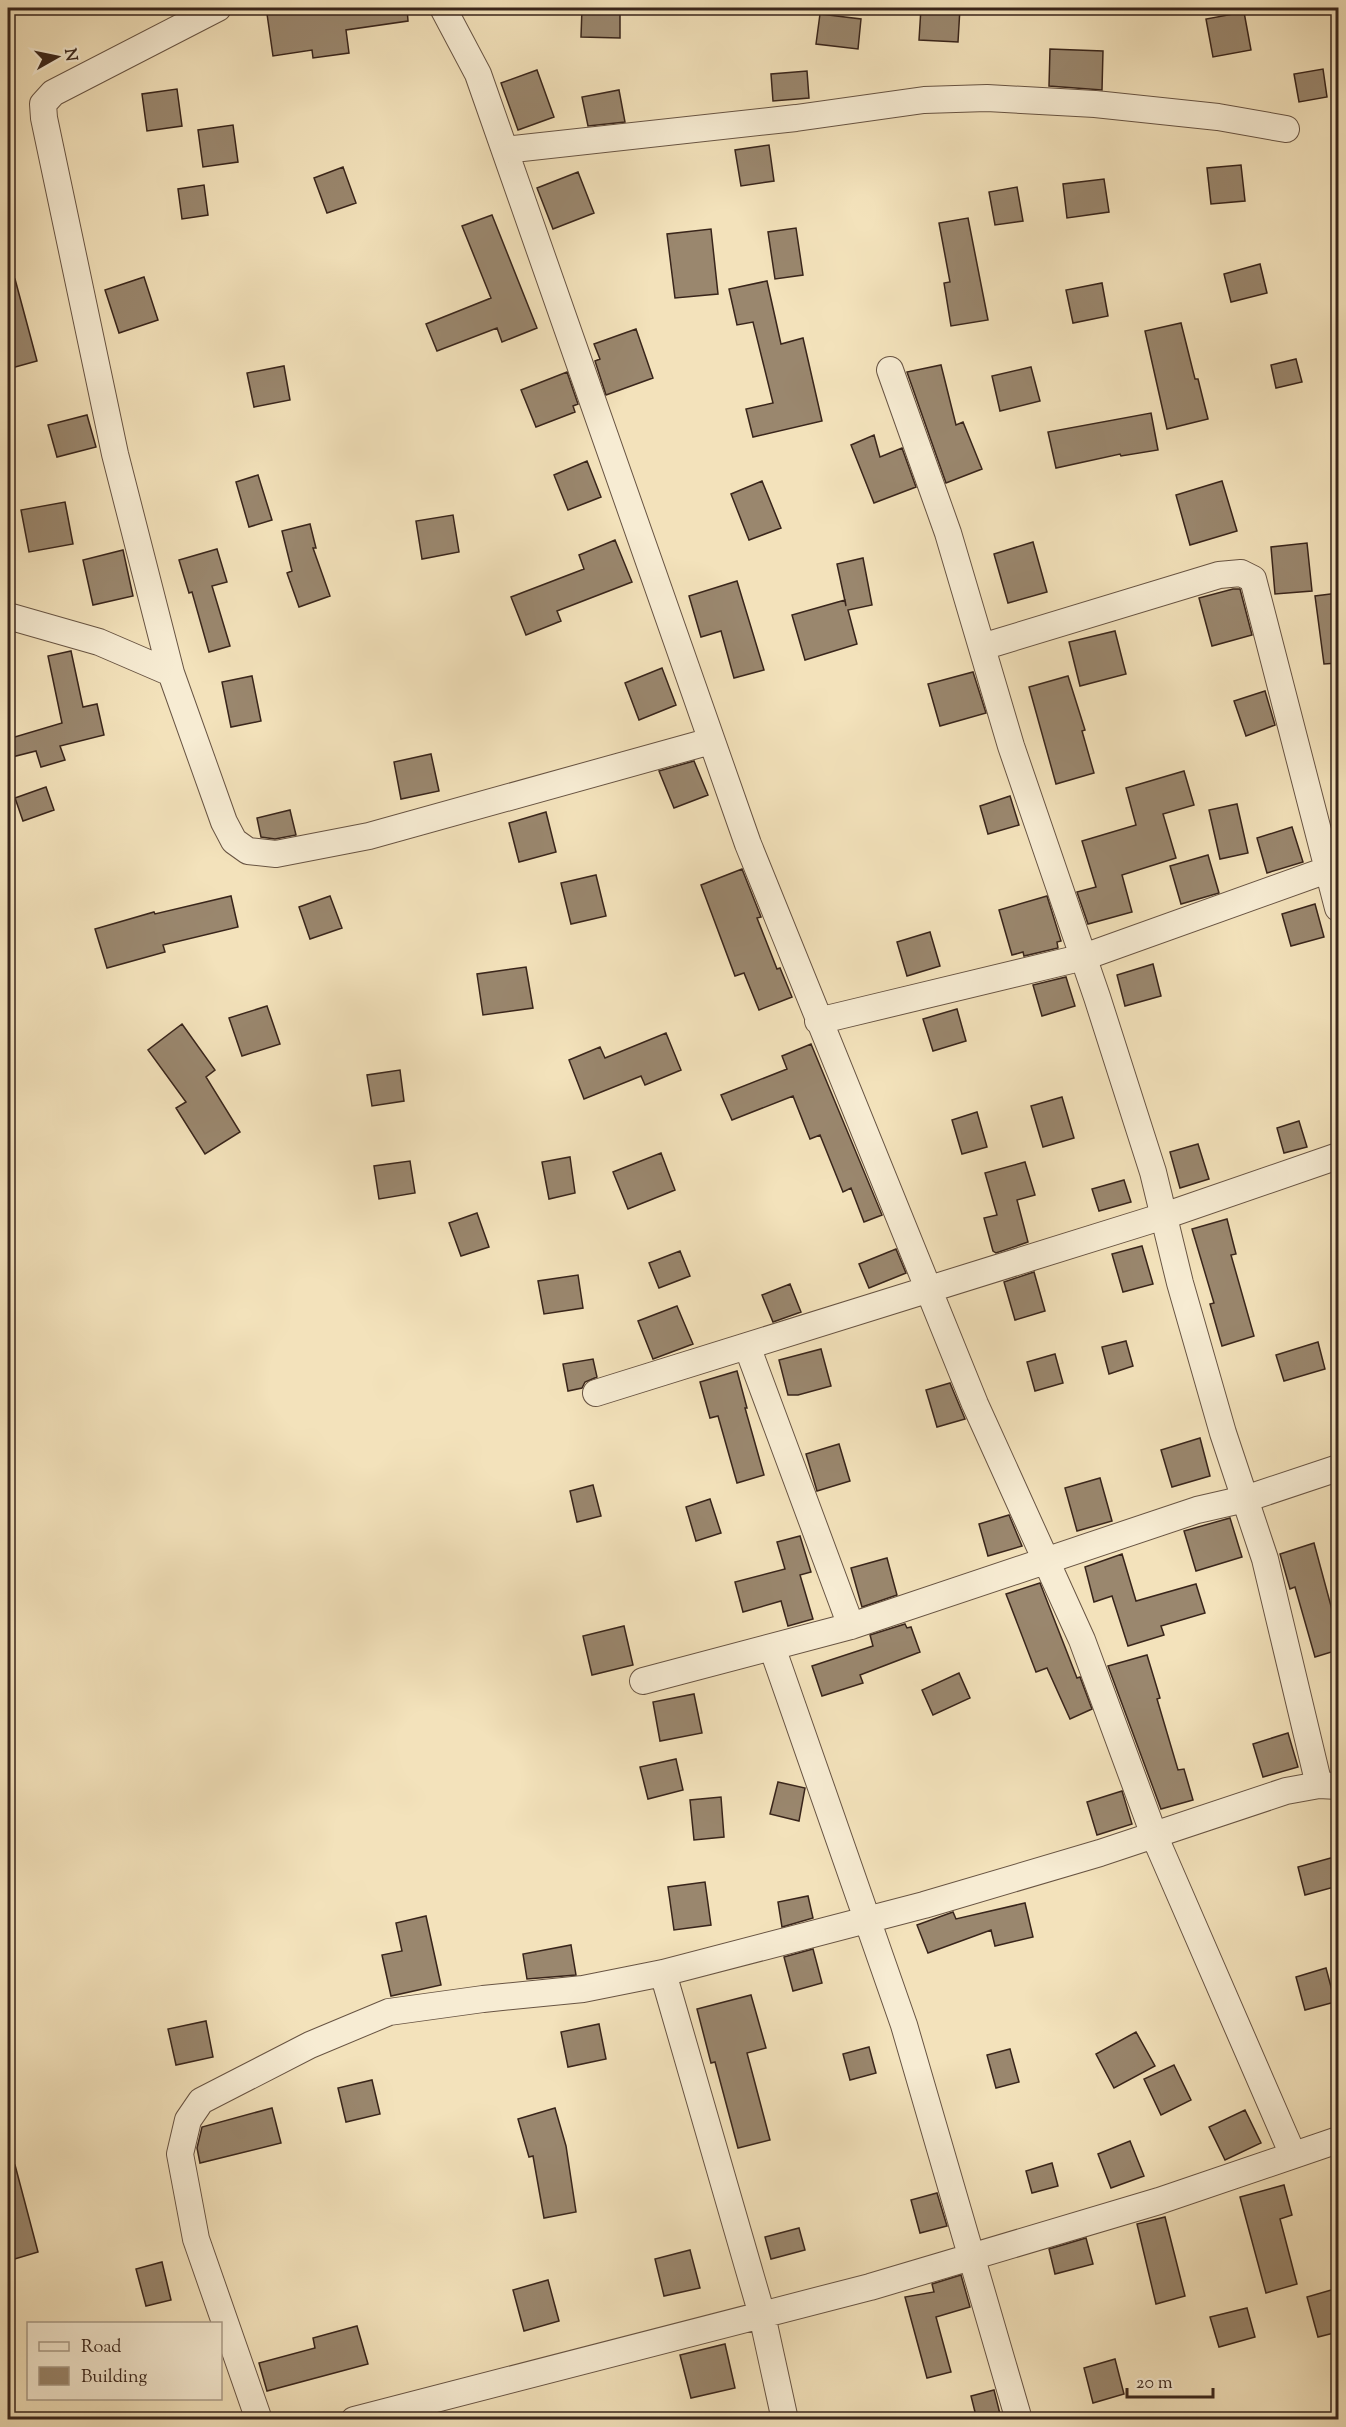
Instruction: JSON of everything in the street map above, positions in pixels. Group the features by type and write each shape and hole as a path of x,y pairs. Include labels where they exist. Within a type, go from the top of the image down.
{"street":[{"path":"218,8 53,93 44,104 46,129 115,454 171,673 224,822 234,841 248,851 276,854 369,836 711,741"},
{"path":"443,8 478,74 711,741 748,844 818,1021 975,1404 1082,1641 1154,1835 1293,2155"},
{"path":"505,150 924,100 987,98 1095,105 1218,117 1286,129"},
{"path":"259,2420 196,2239 180,2154 188,2120 201,2101 310,2045 388,2012 583,1989 663,1973 946,1899 1154,1835 1286,1791 1329,1786 1265,1558 1223,1433 1180,1283 1153,1172 1084,957 1011,746 948,533 890,370"},
{"path":"982,647 1219,575 1241,573 1253,579 1333,868 1338,908"},
{"path":"8,616 99,642 171,673"},
{"path":"818,1021 1084,957 1333,868"},
{"path":"596,1393 1164,1216 1338,1156"},
{"path":"747,1346 851,1626"},
{"path":"643,1681 851,1626 1197,1510 1245,1498 1338,1468"},
{"path":"772,1647 869,1919 904,2025 1019,2420"},
{"path":"663,1973 762,2315 785,2420"},
{"path":"354,2420 762,2315 973,2257 1159,2201 1338,2140"}],"building":[{"path":"316,8 407,8 408,21 346,30 349,53 313,58 312,50 273,56 267,14"},
{"path":"582,8 620,8 620,38 581,37"},
{"path":"921,8 960,8 958,42 919,40"},
{"path":"1244,12 1251,50 1213,57 1206,19"},
{"path":"820,14 861,19 858,49 816,44"},
{"path":"1050,49 1103,51 1102,90 1049,86"},
{"path":"1323,69 1327,97 1299,102 1294,74"},
{"path":"537,70 554,117 518,130 501,83"},
{"path":"807,71 809,98 773,101 771,74"},
{"path":"177,89 182,126 147,131 142,94"},
{"path":"619,90 625,122 588,126 582,97"},
{"path":"233,125 238,162 203,167 198,130"},
{"path":"769,145 774,181 741,186 735,150"},
{"path":"1241,165 1245,201 1211,204 1207,168"},
{"path":"343,167 356,203 327,213 314,178"},
{"path":"578,172 594,213 553,229 537,188"},
{"path":"1104,179 1109,212 1067,218 1063,184"},
{"path":"204,185 208,215 182,219 178,189"},
{"path":"1017,187 1023,221 995,225 989,192"},
{"path":"492,215 537,328 502,342 497,328 437,351 426,324 491,298 462,226"},
{"path":"968,218 988,320 951,326 944,283 950,282 939,223"},
{"path":"796,228 803,275 775,279 768,232"},
{"path":"711,229 718,294 675,298 667,234"},
{"path":"1260,264 1267,293 1231,302 1224,274"},
{"path":"144,277 158,320 119,333 105,290"},
{"path":"15,279 37,361 8,369 8,280"},
{"path":"767,281 781,344 803,338 822,421 753,437 746,409 773,403 753,322 737,325 729,289"},
{"path":"1102,283 1108,316 1073,323 1066,290"},
{"path":"1181,323 1208,419 1167,429 1145,331"},
{"path":"636,329 653,378 606,395 595,361 600,359 594,344"},
{"path":"1296,359 1302,382 1276,388 1271,365"},
{"path":"941,365 956,425 963,422 982,469 946,483 907,372"},
{"path":"284,366 290,400 254,407 247,373"},
{"path":"1031,367 1040,401 1000,411 992,376"},
{"path":"567,372 578,404 573,406 575,412 536,427 521,390"},
{"path":"1151,413 1158,450 1121,456 1120,454 1056,468 1048,432"},
{"path":"87,415 96,447 57,457 48,425"},
{"path":"874,435 880,457 902,448 916,487 874,503 851,445"},
{"path":"587,461 601,497 568,510 554,475"},
{"path":"258,475 272,520 249,527 236,482"},
{"path":"762,481 781,528 749,540 731,494"},
{"path":"1222,481 1237,531 1190,545 1176,495"},
{"path":"65,502 73,544 29,552 21,510"},
{"path":"453,515 459,552 422,559 416,521"},
{"path":"310,524 316,548 313,548 330,596 299,607 287,573 292,571 282,531"},
{"path":"615,540 632,582 557,611 561,621 526,635 511,597 584,569 579,555"},
{"path":"1033,542 1047,592 1008,603 994,554"},
{"path":"1307,543 1312,591 1275,594 1271,547"},
{"path":"217,549 227,582 212,586 230,646 209,652 192,592 189,593 179,560"},
{"path":"123,550 133,596 93,605 83,560"},
{"path":"863,558 872,605 848,610 857,644 805,660 792,615 845,600 837,564"},
{"path":"737,581 764,670 734,678 721,631 701,637 689,596"},
{"path":"1240,589 1252,635 1212,646 1199,598"},
{"path":"1338,593 1338,663 1324,664 1315,596"},
{"path":"1115,631 1126,674 1080,686 1069,642"},
{"path":"71,651 83,707 97,704 104,735 60,746 65,760 41,767 36,751 12,757 8,739 62,723 48,656"},
{"path":"662,668 676,705 639,720 625,683"},
{"path":"973,672 986,713 940,726 928,684"},
{"path":"252,676 261,721 231,727 222,682"},
{"path":"1068,676 1085,730 1082,731 1094,773 1056,784 1029,687"},
{"path":"1265,691 1275,725 1246,736 1234,701"},
{"path":"431,754 439,791 401,799 394,762"},
{"path":"694,761 708,795 674,808 659,771"},
{"path":"1184,771 1194,805 1163,814 1176,858 1122,875 1132,912 1088,924 1077,892 1096,887 1082,841 1136,825 1126,788"},
{"path":"46,787 54,810 23,821 15,798"},
{"path":"1010,796 1019,825 988,834 980,806"},
{"path":"1237,804 1248,853 1220,859 1209,810"},
{"path":"290,810 296,835 275,839 261,837 257,818"},
{"path":"546,812 556,852 519,862 509,823"},
{"path":"1292,827 1303,862 1267,873 1257,838"},
{"path":"1208,855 1219,893 1181,904 1170,866"},
{"path":"742,869 761,917 757,918 777,969 780,968 792,997 759,1010 744,973 735,976 701,885"},
{"path":"596,875 606,916 571,924 561,883"},
{"path":"231,896 238,927 163,945 165,952 107,968 95,929 154,912 155,914"},
{"path":"330,896 342,928 310,939 299,907"},
{"path":"1047,896 1061,941 1057,942 1058,948 1024,956 1023,952 1012,955 999,910"},
{"path":"1315,904 1324,937 1291,946 1282,914"},
{"path":"930,932 940,966 907,976 897,942"},
{"path":"1153,964 1161,996 1125,1006 1117,975"},
{"path":"526,967 533,1008 483,1015 477,974"},
{"path":"1066,977 1075,1006 1042,1016 1033,985"},
{"path":"267,1006 280,1044 242,1056 229,1018"},
{"path":"957,1009 966,1041 933,1051 923,1019"},
{"path":"182,1024 215,1070 206,1077 240,1132 205,1154 176,1108 186,1102 148,1050"},
{"path":"666,1033 681,1070 645,1085 641,1076 584,1099 569,1060 600,1047 605,1058"},
{"path":"811,1044 882,1215 864,1222 851,1188 843,1192 820,1135 810,1139 793,1096 732,1120 721,1095 787,1069 782,1056"},
{"path":"400,1070 404,1101 372,1106 367,1075"},
{"path":"1062,1097 1074,1138 1043,1147 1031,1106"},
{"path":"977,1112 987,1147 962,1154 952,1120"},
{"path":"1299,1121 1307,1147 1284,1153 1277,1128"},
{"path":"1198,1144 1209,1179 1180,1188 1170,1152"},
{"path":"661,1153 675,1190 628,1209 613,1172"},
{"path":"570,1157 575,1193 549,1199 542,1162"},
{"path":"410,1161 415,1193 379,1199 374,1166"},
{"path":"1025,1162 1035,1195 1017,1200 1028,1242 996,1253 993,1251 984,1218 997,1215 985,1173"},
{"path":"1124,1180 1131,1202 1099,1211 1092,1189"},
{"path":"477,1213 489,1247 461,1256 449,1223"},
{"path":"1227,1219 1236,1254 1231,1255 1254,1336 1222,1346 1210,1304 1214,1303 1192,1229"},
{"path":"1142,1246 1153,1284 1123,1292 1112,1254"},
{"path":"896,1249 906,1273 869,1288 859,1264"},
{"path":"680,1251 690,1276 659,1288 649,1263"},
{"path":"1034,1272 1045,1311 1015,1320 1004,1282"},
{"path":"578,1275 583,1308 544,1314 538,1281"},
{"path":"790,1284 801,1312 773,1322 762,1295"},
{"path":"677,1306 693,1344 653,1359 638,1321"},
{"path":"1126,1341 1133,1366 1109,1374 1102,1347"},
{"path":"1318,1342 1325,1369 1284,1381 1276,1355"},
{"path":"821,1349 831,1386 798,1395 788,1395 779,1360"},
{"path":"1055,1354 1063,1383 1035,1391 1027,1362"},
{"path":"593,1359 597,1377 585,1382 582,1388 568,1391 563,1364"},
{"path":"737,1371 764,1475 737,1483 718,1416 710,1418 700,1382"},
{"path":"950,1383 965,1419 937,1427 926,1390"},
{"path":"1200,1438 1210,1476 1172,1487 1161,1450"},
{"path":"839,1444 850,1481 817,1491 806,1454"},
{"path":"1100,1478 1112,1521 1077,1531 1065,1488"},
{"path":"593,1485 601,1516 577,1522 570,1491"},
{"path":"710,1499 721,1533 696,1541 686,1507"},
{"path":"1009,1515 1022,1546 988,1556 979,1524"},
{"path":"1230,1518 1242,1557 1196,1571 1184,1531"},
{"path":"800,1536 811,1572 800,1575 813,1619 788,1626 781,1601 743,1612 735,1582 785,1569 777,1542"},
{"path":"1314,1543 1338,1632 1338,1650 1315,1657 1295,1587 1290,1589 1280,1554"},
{"path":"1122,1554 1136,1601 1196,1584 1205,1613 1161,1626 1164,1635 1128,1646 1112,1596 1094,1602 1085,1567"},
{"path":"887,1558 897,1595 862,1607 851,1568"},
{"path":"1040,1583 1077,1678 1080,1677 1092,1709 1070,1719 1047,1668 1036,1672 1006,1594"},
{"path":"905,1624 907,1628 911,1627 920,1652 860,1675 863,1683 822,1696 812,1666 873,1646 870,1635"},
{"path":"624,1626 633,1665 592,1675 583,1636"},
{"path":"1147,1655 1178,1770 1184,1769 1193,1800 1161,1809 1108,1666"},
{"path":"959,1673 970,1698 933,1715 922,1690"},
{"path":"694,1694 702,1733 660,1741 653,1702"},
{"path":"1288,1733 1298,1767 1263,1777 1253,1744"},
{"path":"676,1759 683,1790 648,1799 640,1767"},
{"path":"778,1782 805,1788 799,1821 770,1814"},
{"path":"1122,1791 1132,1824 1097,1835 1087,1802"},
{"path":"721,1797 724,1837 694,1840 690,1800"},
{"path":"1338,1856 1338,1886 1305,1895 1298,1867"},
{"path":"705,1882 711,1925 674,1930 668,1887"},
{"path":"808,1896 813,1918 782,1927 778,1902"},
{"path":"1025,1903 1033,1937 995,1946 991,1930 928,1953 917,1925 953,1912 956,1919"},
{"path":"426,1916 441,1985 391,1996 382,1955 402,1951 396,1923"},
{"path":"571,1945 576,1975 527,1979 523,1954"},
{"path":"813,1949 822,1983 793,1991 784,1957"},
{"path":"1326,1968 1335,2002 1305,2010 1296,1977"},
{"path":"751,1995 766,2048 747,2053 770,2140 738,2148 715,2062 711,2063 697,2009"},
{"path":"206,2021 213,2057 176,2065 168,2029"},
{"path":"599,2024 606,2059 568,2067 561,2032"},
{"path":"1136,2032 1155,2066 1114,2088 1096,2054"},
{"path":"869,2047 876,2073 850,2080 843,2054"},
{"path":"1010,2049 1019,2082 996,2088 987,2055"},
{"path":"1174,2065 1191,2100 1161,2115 1144,2079"},
{"path":"372,2080 380,2114 346,2122 338,2088"},
{"path":"272,2108 281,2143 200,2163 197,2148 202,2127"},
{"path":"555,2108 566,2146 576,2212 544,2218 533,2156 529,2157 518,2119"},
{"path":"1245,2110 1261,2143 1225,2160 1209,2127"},
{"path":"1130,2141 1144,2176 1111,2188 1098,2154"},
{"path":"1052,2163 1058,2186 1032,2193 1026,2171"},
{"path":"15,2165 38,2252 8,2261 8,2166"},
{"path":"1284,2185 1292,2215 1280,2219 1297,2284 1266,2293 1240,2197"},
{"path":"937,2193 947,2226 920,2233 911,2200"},
{"path":"1165,2217 1185,2296 1156,2304 1137,2224"},
{"path":"799,2228 805,2250 771,2259 765,2237"},
{"path":"1086,2238 1093,2264 1055,2274 1049,2249"},
{"path":"690,2250 700,2288 664,2296 655,2259"},
{"path":"162,2262 171,2300 146,2306 136,2269"},
{"path":"961,2275 970,2307 936,2317 951,2372 927,2378 905,2297 934,2292 932,2284"},
{"path":"548,2280 559,2321 524,2331 513,2290"},
{"path":"1338,2288 1338,2332 1318,2337 1307,2297"},
{"path":"1247,2308 1255,2337 1219,2347 1210,2317"},
{"path":"357,2326 368,2364 267,2391 259,2363 315,2348 313,2338"},
{"path":"725,2344 735,2388 691,2398 680,2355"},
{"path":"1115,2359 1124,2394 1093,2403 1084,2368"},
{"path":"994,2390 1000,2414 977,2420 971,2396"}]}
